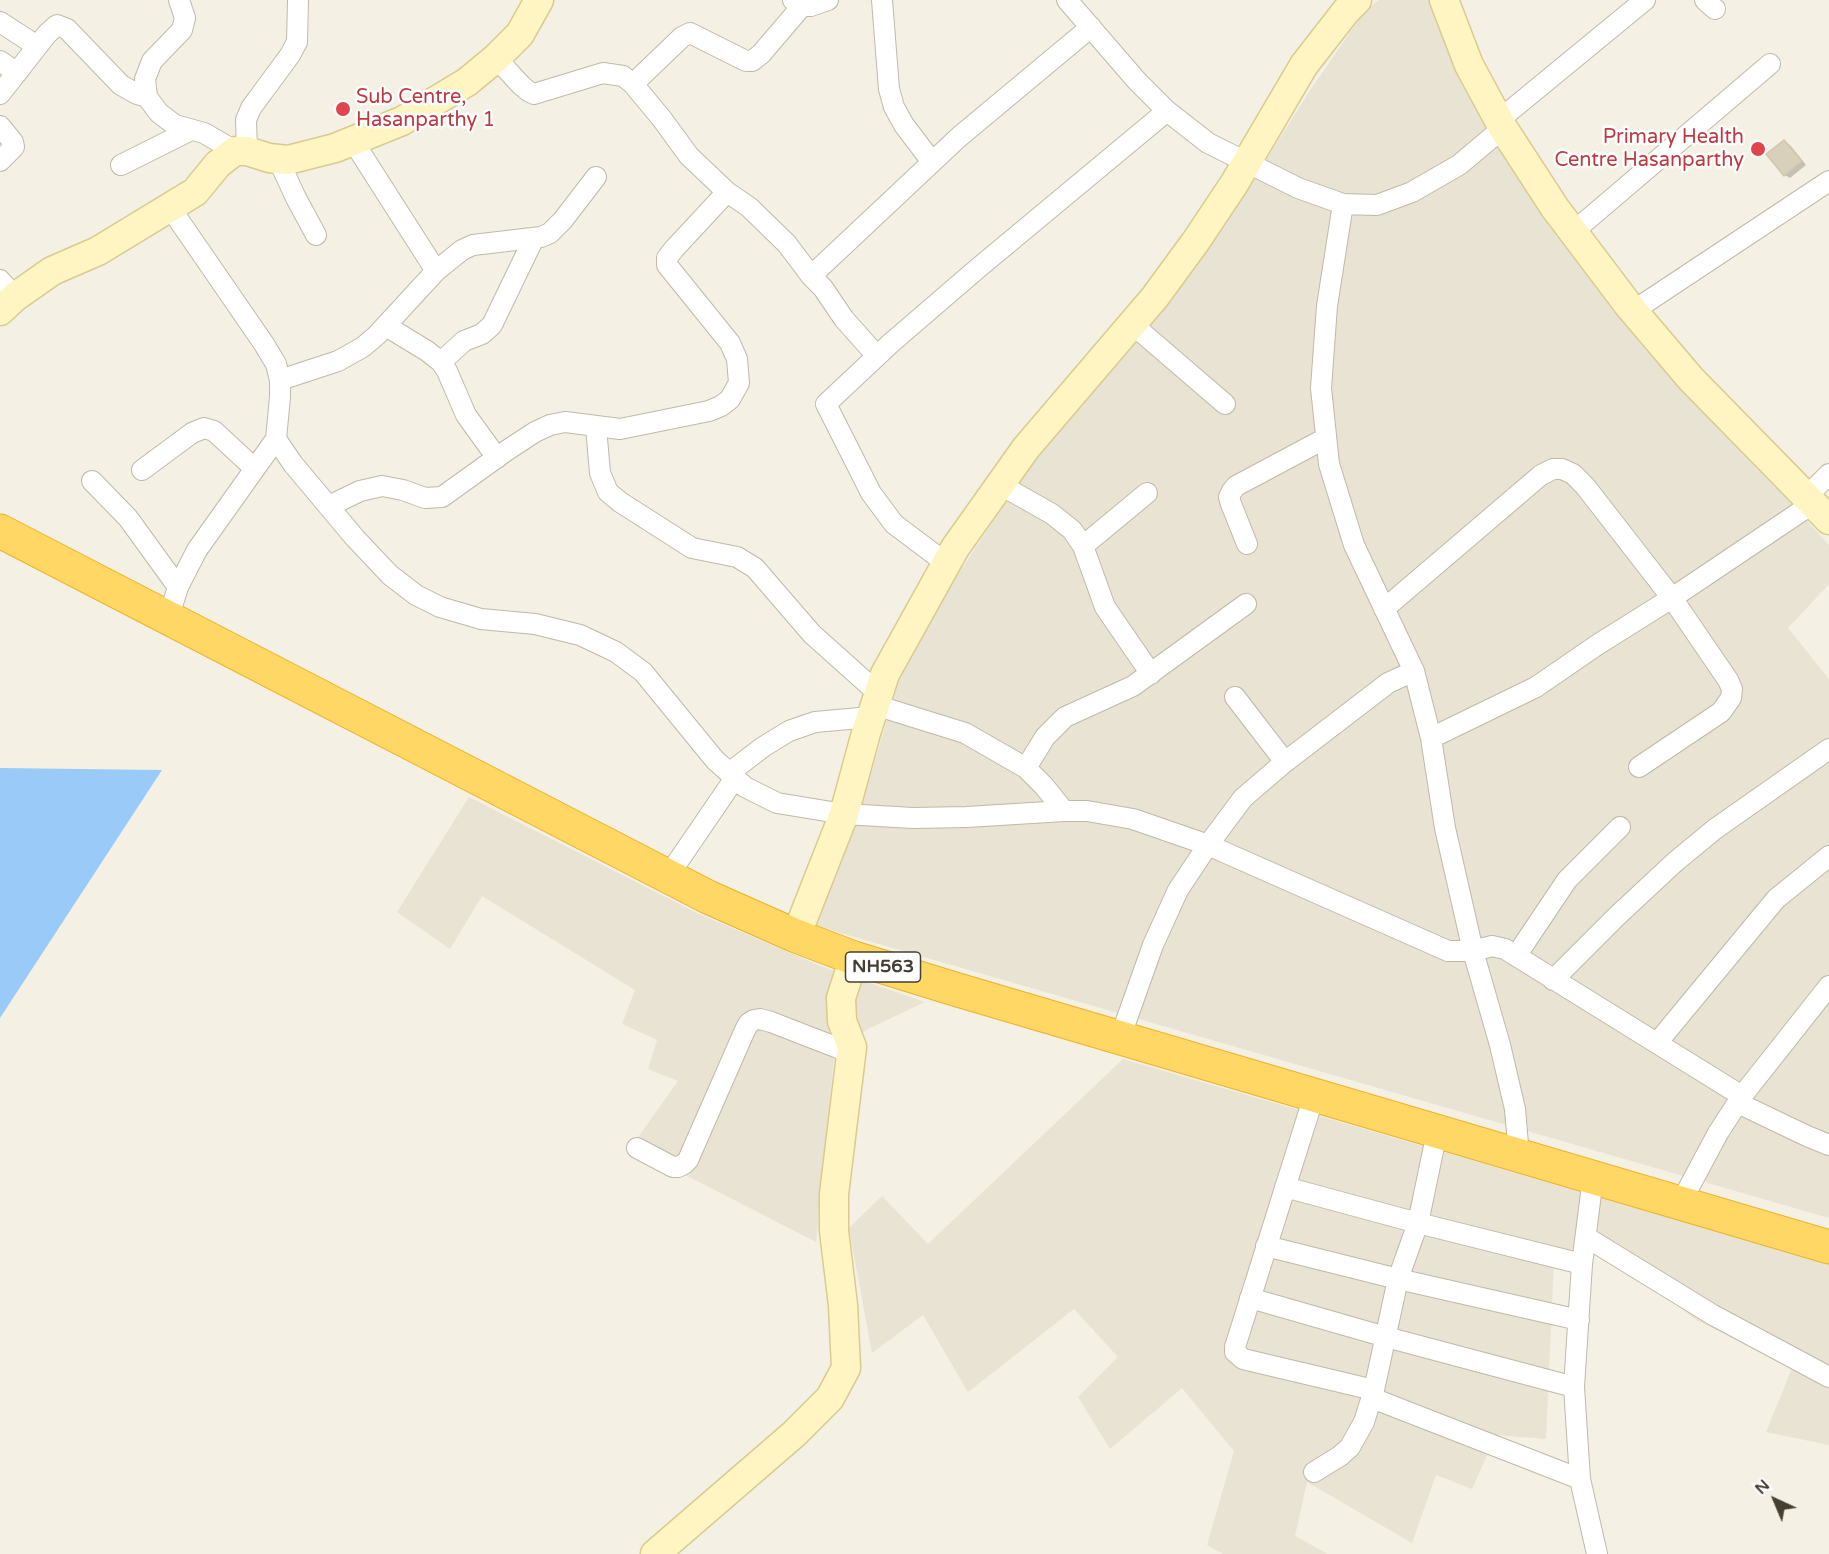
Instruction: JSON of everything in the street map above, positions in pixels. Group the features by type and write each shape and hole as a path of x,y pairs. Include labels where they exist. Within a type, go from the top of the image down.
{"highway":[{"name":"NH563","path":"0,531 708,897 796,936 854,958 1829,1247"}],"street":[{"path":"179,0 185,18 182,30 152,61 145,80 147,97 159,113 175,125 204,133 241,151 288,160 335,148 402,121 467,81 496,58 520,34 538,0"},
{"path":"241,151 246,120 251,108 290,56 297,42 298,0"},
{"path":"633,84 681,38 690,33 746,61 756,59 798,3 812,6 828,0"},
{"path":"882,0 889,89 894,106 904,124 932,162"},
{"path":"1067,0 1137,81 1167,111 1208,143 1298,188 1343,204 1377,205 1412,192 1459,165 1501,124 1645,0"},
{"path":"796,936 844,814 885,674 946,563 1026,448 1155,297 1196,241 1246,164 1304,65 1357,0"},
{"path":"1444,0 1468,65 1501,124 1554,208 1633,311 1691,378 1816,507"},
{"path":"0,22 37,46"},
{"path":"0,94 53,27 62,26 121,85 136,94 147,97"},
{"path":"811,276 932,162 1091,27"},
{"path":"496,58 520,85 534,94 603,73 623,76 633,84 689,156 728,192 749,207 787,244 823,288 844,319 877,356"},
{"path":"0,62 17,73"},
{"path":"1573,232 1770,64"},
{"path":"946,563 894,524 871,493 826,404 977,269 1167,111"},
{"path":"0,126 13,142 14,147 0,161"},
{"path":"121,165 191,130"},
{"path":"353,141 436,271"},
{"path":"5,296 52,271 98,251 195,192 218,164 241,151"},
{"path":"279,159 296,198 316,234"},
{"path":"280,380 338,361 351,354 377,335 436,271 462,250 473,245 534,238 550,233 557,228 596,177"},
{"path":"1633,311 1829,181"},
{"path":"329,506 360,491 382,486 425,498 442,497 535,432 550,425 565,422 620,429 709,411 721,406 736,391 739,383 738,359 730,343 666,265 667,258 674,249 728,192"},
{"path":"1343,204 1327,306 1321,388 1329,464 1354,545 1414,671 1431,738 1445,828 1473,951 1500,1045 1515,1109 1519,1156"},
{"path":"168,619 178,587 197,550 276,439 280,380 276,364 264,344 169,206"},
{"path":"441,362 465,342 482,334 492,325 534,238"},
{"path":"1132,324 1226,404"},
{"path":"386,326 441,362 466,415 497,458"},
{"path":"596,427 600,473 608,492 620,502 692,548 737,557 755,568 875,705 965,733 1026,768 1064,811"},
{"path":"142,470 192,433 204,428 214,431 254,468"},
{"path":"1247,544 1230,504 1229,497 1232,491 1236,486 1326,438"},
{"path":"276,439 293,464 355,538 390,575 416,595 440,606 481,619 535,624 580,634 616,652 643,672 715,760 732,776 745,787 777,803 844,814 913,818 1087,811 1133,819 1208,844 1448,951 1473,951 1492,946 1505,949 1657,1043 1740,1100 1799,1133 1829,1144"},
{"path":"1384,609 1541,475 1553,469 1562,469 1573,474 1585,486 1672,598 1732,689 1731,698 1721,712 1639,766"},
{"path":"1431,738 1536,687 1597,645 1816,507 1829,474"},
{"path":"92,481 128,518 178,587"},
{"path":"999,484 1064,522 1072,530 1083,546 1106,607 1151,674"},
{"path":"1083,546 1148,493"},
{"path":"1026,768 1045,737 1065,717 1118,694 1151,674 1246,604"},
{"path":"1120,1038 1161,927 1178,890 1208,844 1243,798 1285,762 1388,683 1414,671"},
{"path":"1235,697 1285,762"},
{"path":"668,876 732,776 763,747 789,731 875,705"},
{"path":"1553,980 1675,862 1715,829 1829,749"},
{"path":"1516,956 1567,879 1620,827"},
{"path":"1657,1043 1776,899 1829,856"},
{"path":"656,1554 794,1434 830,1398 846,1368 843,1305 834,1231 834,1194 852,1047 842,1021 841,998 854,958"},
{"path":"1680,1204 1718,1133 1740,1100 1827,993"},
{"path":"637,1148 673,1167 684,1164 688,1160 745,1030 754,1020 771,1022 851,1053"},
{"path":"1314,1096 1234,1347 1238,1356 1373,1394 1580,1479"},
{"path":"1314,1472 1350,1448 1364,1422 1373,1394 1398,1279 1418,1223 1437,1132"},
{"path":"1593,1178 1582,1264 1574,1387 1580,1479 1597,1554"},
{"path":"1285,1186 1418,1223 1582,1264"},
{"path":"1586,1237 1713,1315 1829,1377"},
{"path":"1266,1246 1579,1320"},
{"path":"1250,1298 1574,1387"}],"shaded area":[{"path":"1379,0 1429,0 1469,94 1543,211 1645,349 1829,545 1829,584 1788,628 1829,679 1829,1218 813,925 861,807 898,683 948,589 1047,441 1165,304 1223,228 1311,89 1364,12"},
{"path":"469,797 697,913 818,965 925,1002 866,1030 834,1057 816,1242 631,1147 678,1081 648,1069 657,1040 622,1024 635,990 482,896 450,949 397,912"},
{"path":"1123,1059 1829,1264 1829,1445 1766,1432 1793,1366 1696,1320 1591,1238 1554,1260 1546,1439 1496,1435 1472,1489 1436,1475 1412,1543 1307,1482 1295,1536 1328,1554 1223,1554 1207,1545 1234,1451 1182,1388 1110,1449 1078,1397 1118,1357 1074,1309 968,1392 923,1315 872,1353 849,1228 882,1196 928,1244"}],"water":[{"path":"0,768 162,770 0,1018"}],"building":[{"path":"1784,140 1802,161 1784,176 1766,154"}],"place":[{"name":"Sub Centre, Hasanparthy 1","path":"343,109"},
{"name":"Primary Health Centre Hasanparthy","path":"1758,149"}]}
